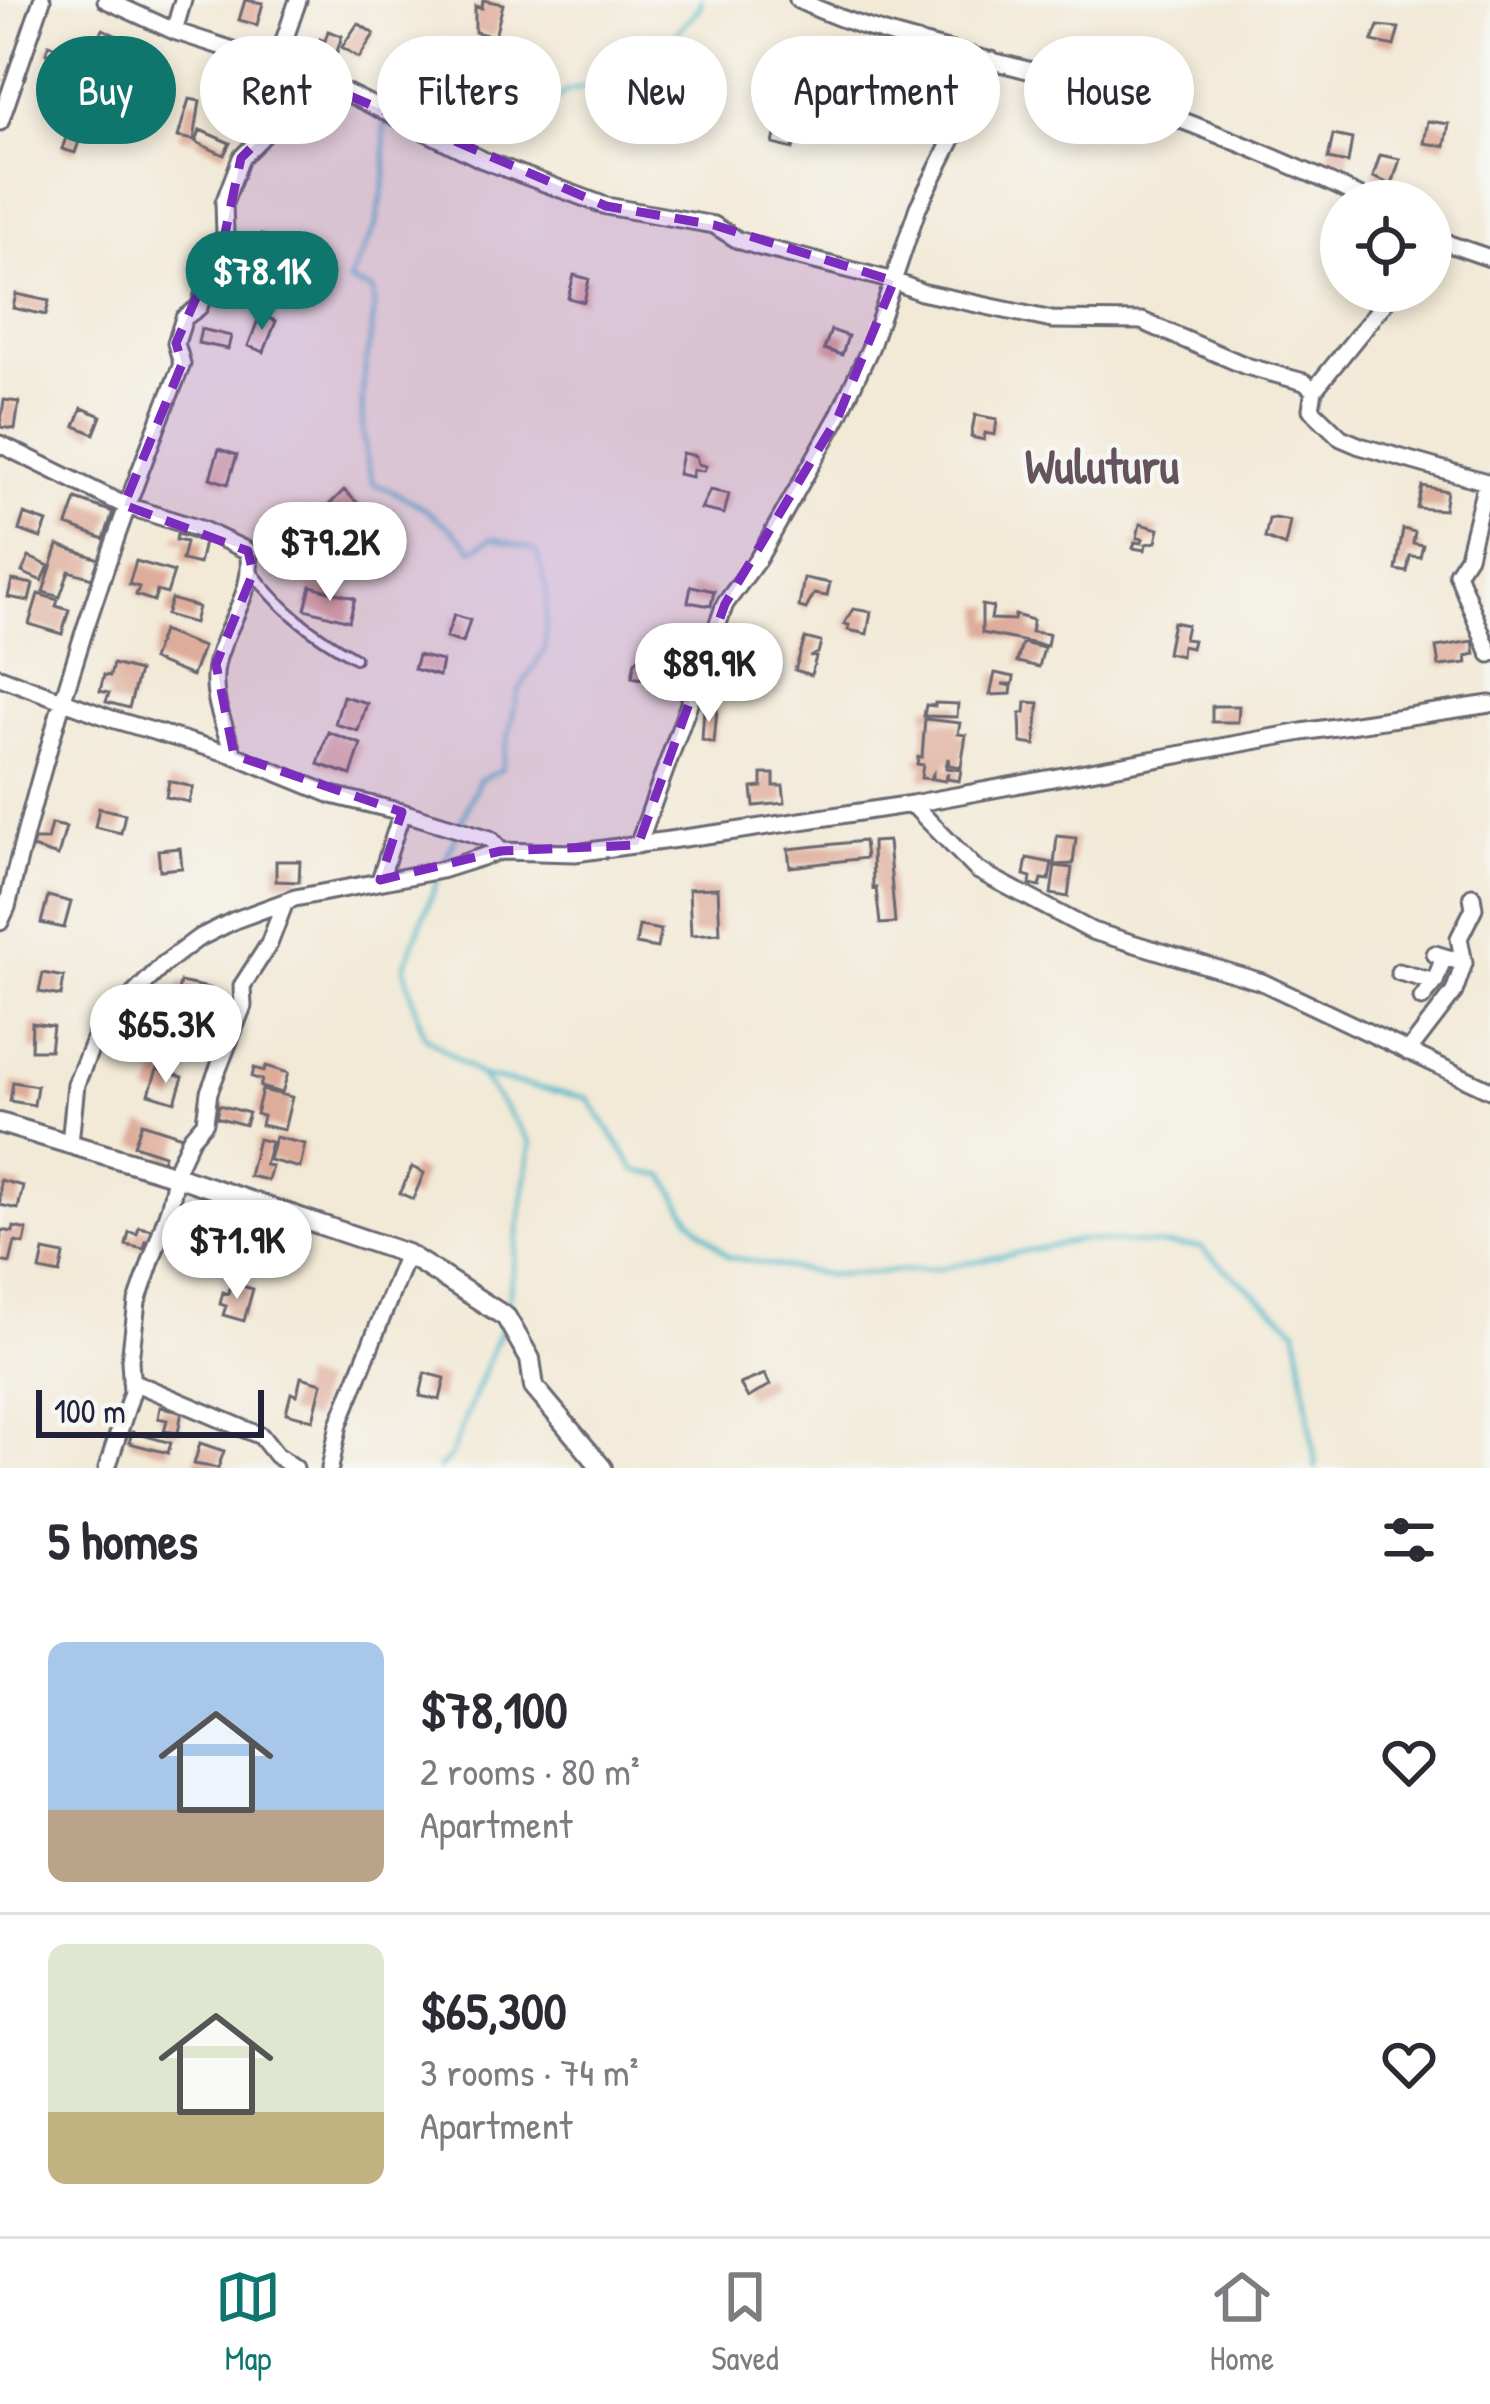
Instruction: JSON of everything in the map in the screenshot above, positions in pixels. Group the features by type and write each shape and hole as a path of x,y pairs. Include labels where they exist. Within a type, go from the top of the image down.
{"street":[{"path":"0,122 43,0"},
{"path":"106,0 200,40"},
{"path":"174,32 183,0"},
{"path":"286,36 298,0"},
{"path":"798,0 845,23 897,36"},
{"path":"1000,62 1097,91 1325,180"},
{"path":"353,97 483,160 606,206 714,225 738,240 921,292 1052,320 1142,321 1246,366 1304,382 1314,390"},
{"path":"0,922 32,802 124,506 182,364 176,343 184,318 200,307 226,233 224,203 241,158 255,144"},
{"path":"638,844 725,604 758,559 838,417 871,346 918,208 950,144"},
{"path":"1452,245 1490,258"},
{"path":"1377,312 1314,390 1311,410 1341,438 1488,483 1468,556 1457,573 1490,654"},
{"path":"0,444 124,506 203,530 248,551 253,573 216,664 216,701 234,755"},
{"path":"0,677 112,719 234,755 332,795 490,839 501,851"},
{"path":"70,1143 76,1084 98,1030 164,964 197,940 284,902 441,870 501,851 575,853 912,804 1302,732 1490,704"},
{"path":"912,804 977,870 1092,931 1262,982 1490,1090"},
{"path":"380,880 402,812"},
{"path":"1408,1052 1454,992 1464,963 1459,938 1474,908 1472,896"},
{"path":"107,1468 128,1412 137,1302 176,1176 191,1138 205,1122 208,1092 243,1006 242,986 269,944 284,902"},
{"path":"1422,998 1435,982 1439,957 1464,963"},
{"path":"1399,972 1435,982"},
{"path":"0,1124 176,1176 407,1254 506,1317 530,1359 535,1387 602,1468"},
{"path":"330,1468 339,1424 407,1254"},
{"path":"131,1381 261,1436 295,1468"}],"lane":[{"path":"253,573 314,635 355,658"}],"highlighted area":[{"path":"276,64 606,206 714,225 894,281 838,417 725,604 638,845 501,851 380,880 402,812 234,755 216,664 253,573 248,551 124,505 182,364 176,343 225,233 241,158 263,136 278,96"}],"building":[{"path":"245,0 263,3 257,25 239,20"},
{"path":"483,0 503,4 495,36 475,32 475,6 482,8"},
{"path":"358,23 374,34 359,58 353,54 349,36"},
{"path":"1378,26 1399,28 1394,46 1372,41"},
{"path":"189,99 200,101 194,140 178,137"},
{"path":"1428,121 1449,124 1445,146 1424,143"},
{"path":"1333,135 1352,139 1348,163 1328,159"},
{"path":"64,144 78,144 75,153 62,149"},
{"path":"200,144 230,144 224,155"},
{"path":"1380,155 1400,159 1394,180 1373,177"},
{"path":"261,235 281,241 273,268 247,260"},
{"path":"574,275 589,279 584,302 568,298"},
{"path":"16,294 49,301 46,315 13,308"},
{"path":"260,315 276,321 264,352 248,346"},
{"path":"201,329 231,336 228,349 198,343"},
{"path":"831,330 848,336 842,355 824,349"},
{"path":"4,400 19,402 15,429 0,427"},
{"path":"82,408 101,416 94,434 75,426"},
{"path":"975,415 997,419 995,435 985,433 984,440 971,437"},
{"path":"219,449 237,455 228,484 210,478"},
{"path":"682,453 696,456 698,464 706,466 704,471 693,470 692,477 678,474"},
{"path":"1422,486 1447,491 1444,510 1417,508"},
{"path":"344,490 365,510 347,528 326,508"},
{"path":"710,490 729,494 724,514 701,509"},
{"path":"76,499 113,512 104,539 67,525"},
{"path":"24,514 47,522 41,538 19,530"},
{"path":"1269,519 1290,521 1285,546 1265,538"},
{"path":"1140,524 1159,529 1156,542 1146,544 1145,550 1133,548 1143,539 1137,538"},
{"path":"1403,529 1415,532 1413,543 1423,545 1420,557 1410,556 1407,572 1396,570"},
{"path":"177,534 204,542 199,564 182,560 186,542 176,540"},
{"path":"58,545 99,559 92,578 69,571 60,597 43,592"},
{"path":"29,557 49,566 42,581 22,572"},
{"path":"136,561 174,572 167,594 157,591 154,601 136,595 139,587 129,584"},
{"path":"804,578 830,583 827,596 814,594 806,609 799,607"},
{"path":"12,580 33,584 29,601 8,597"},
{"path":"311,586 355,598 349,621 305,609"},
{"path":"691,586 714,591 711,606 688,602"},
{"path":"38,594 58,600 56,606 69,610 62,634 29,624"},
{"path":"171,599 198,607 194,623 166,615"},
{"path":"982,605 993,607 991,619 1014,620 1015,615 1033,620 1031,632 1049,634 1047,646 982,633"},
{"path":"853,609 871,612 867,634 848,630 849,625 844,624"},
{"path":"454,615 470,620 463,643 446,638"},
{"path":"1173,622 1187,625 1184,639 1193,640 1191,648 1182,646 1181,656 1167,653"},
{"path":"162,631 203,647 192,676 152,660"},
{"path":"805,638 821,642 812,656 816,657 811,675 795,670"},
{"path":"1473,641 1475,654 1466,656 1467,663 1439,666 1436,647"},
{"path":"1022,643 1044,648 1039,667 1017,662"},
{"path":"646,650 665,658 663,669 646,665 643,679 632,677 635,662"},
{"path":"418,655 442,661 439,676 414,669"},
{"path":"113,664 139,671 129,708 106,702 109,693 100,691"},
{"path":"995,673 1014,677 1013,684 1002,684 1012,686 1011,694 990,695"},
{"path":"343,696 367,703 358,731 335,724"},
{"path":"1026,702 1039,703 1035,745 1021,743 1020,713 1025,713"},
{"path":"958,704 957,717 924,716 926,705"},
{"path":"1212,706 1239,706 1238,722 1212,722"},
{"path":"704,708 717,710 714,743 702,740"},
{"path":"925,719 960,723 958,734 966,735 961,767 949,765 948,758 946,768 961,770 959,781 947,779 948,773 945,781 933,779 933,774 930,779 921,778 923,765 917,764 922,757"},
{"path":"328,732 361,744 351,775 318,764"},
{"path":"762,774 774,774 774,786 783,786 785,803 754,806 752,788 762,787"},
{"path":"169,781 193,787 189,802 166,797"},
{"path":"99,808 125,814 121,833 95,827"},
{"path":"51,824 66,827 58,856 32,848 34,840 47,840"},
{"path":"1057,836 1076,838 1073,864 1054,865"},
{"path":"864,841 866,858 790,867 788,849"},
{"path":"888,841 895,923 880,924 872,842"},
{"path":"180,848 182,868 160,870 158,850"},
{"path":"1027,858 1052,863 1049,880 1042,879 1040,887 1030,885 1031,877 1024,875"},
{"path":"276,861 300,861 299,882 276,881"},
{"path":"1055,866 1072,868 1068,897 1051,894"},
{"path":"718,888 720,933 691,935 689,889"},
{"path":"48,896 71,902 64,928 41,923"},
{"path":"639,926 661,930 657,948 636,944"},
{"path":"43,973 64,977 61,996 39,992"},
{"path":"180,982 209,988 206,1003 177,997"},
{"path":"167,1022 207,1028 204,1053 164,1048"},
{"path":"32,1023 53,1026 50,1050 31,1050"},
{"path":"266,1066 288,1073 282,1093 260,1087 262,1080 252,1077 254,1068 264,1071"},
{"path":"157,1069 183,1077 175,1102 149,1094"},
{"path":"13,1082 37,1086 34,1105 10,1101"},
{"path":"262,1090 292,1097 284,1130 261,1125 263,1116 256,1114"},
{"path":"219,1105 249,1113 245,1125 216,1117"},
{"path":"142,1123 182,1136 173,1165 162,1161 164,1155 134,1145"},
{"path":"275,1137 305,1144 300,1168 269,1160"},
{"path":"258,1139 271,1142 265,1165 272,1166 268,1180 249,1176"},
{"path":"412,1167 424,1173 413,1199 400,1193"},
{"path":"0,1180 23,1186 18,1209 0,1205"},
{"path":"14,1227 27,1230 24,1244 15,1242 10,1263 0,1261 1,1230 13,1232"},
{"path":"139,1227 157,1231 156,1245 146,1241 144,1249 126,1245 129,1232 137,1234"},
{"path":"44,1251 64,1255 60,1274 40,1270"},
{"path":"231,1283 253,1289 244,1321 223,1315 223,1292 228,1294"},
{"path":"425,1373 445,1378 440,1400 420,1396"},
{"path":"765,1374 770,1385 748,1398 740,1384"},
{"path":"301,1377 322,1383 313,1420 286,1413"},
{"path":"160,1407 182,1411 178,1433 164,1431 167,1420 158,1418"},
{"path":"132,1432 171,1443 168,1453 129,1443"},
{"path":"200,1443 224,1451 218,1468 194,1464"}],"waterway":[{"path":"460,825 479,780 501,770 518,692 545,649 547,590 536,550 492,538 473,550 427,511 373,483 362,405 373,290 349,282 376,225 386,176 384,128 408,84 431,72 457,75 485,92 553,103 567,91 602,84 615,65 653,71 660,51 700,7 701,0"},
{"path":"444,863 456,835"},
{"path":"440,874 404,967 424,1036 481,1076 531,1143 507,1310"},
{"path":"481,1076 588,1098 636,1171 665,1176 690,1219 728,1257 829,1275 936,1269 1080,1240 1200,1247 1297,1329 1316,1468"},
{"path":"439,1468 450,1457 502,1326"}],"district":[{"name":"Wuluturu","path":"1102,466"}]}
